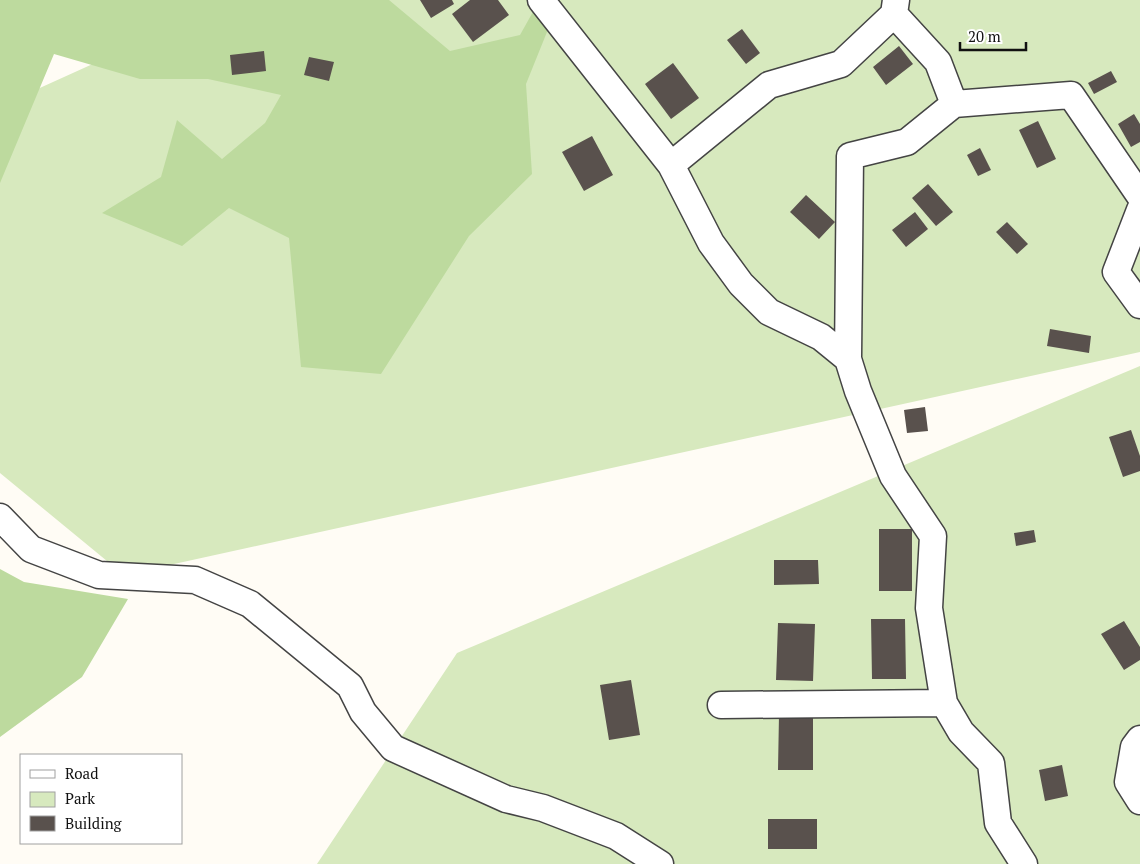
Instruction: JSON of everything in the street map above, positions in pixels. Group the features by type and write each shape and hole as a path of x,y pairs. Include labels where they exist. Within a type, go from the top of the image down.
{"lane":[{"path":"541,0 671,165 711,243 741,284 769,312 821,337 848,359"},
{"path":"671,165 769,85 841,64 895,7 938,62 954,104"},
{"path":"1024,864 998,823 990,763 961,732 944,703 929,608 932,536 893,476 858,391 848,359 850,156 907,142 954,104 1071,95 1140,196"},
{"path":"1140,210 1116,272 1140,304"},
{"path":"0,517 31,549 99,575 195,580 250,604 350,686 363,712 393,748 506,799 544,808 616,836 660,864"},
{"path":"721,705 944,703"},
{"path":"1140,739 1134,747 1128,782 1140,801"}],"green space":[{"path":"0,0 389,0 450,51 520,35 534,10 549,27 526,84 532,174 469,236 381,374 301,367 289,238 229,208 182,246 102,213 161,177 177,120 222,159 265,123 281,95 208,79 140,79 54,54 0,183"},
{"path":"234,0 1140,0 1140,352 124,575 0,473 0,106"},
{"path":"1140,366 1140,864 317,864 457,653"},
{"path":"0,569 24,582 128,599 82,677 0,737"}],"building":[{"path":"420,0 452,0 454,4 431,18"},
{"path":"470,0 498,0 509,15 473,42 452,14"},
{"path":"742,29 760,53 746,64 727,40"},
{"path":"899,46 913,64 886,85 873,67"},
{"path":"264,51 266,71 232,75 230,55"},
{"path":"309,57 334,62 329,81 304,75"},
{"path":"673,63 699,98 671,119 645,84"},
{"path":"1111,71 1117,82 1094,94 1088,83"},
{"path":"1134,114 1140,124 1140,142 1131,147 1118,124"},
{"path":"1038,121 1056,159 1037,168 1019,130"},
{"path":"592,136 613,175 584,191 562,152"},
{"path":"980,148 991,170 978,176 967,155"},
{"path":"928,184 953,212 936,226 912,198"},
{"path":"806,195 835,222 819,239 790,212"},
{"path":"915,212 928,229 906,247 892,230"},
{"path":"1007,222 1028,244 1017,254 996,232"},
{"path":"1050,329 1091,336 1089,353 1047,346"},
{"path":"925,407 928,431 907,433 904,410"},
{"path":"1131,430 1140,456 1140,471 1123,477 1109,437"},
{"path":"879,529 912,529 912,591 879,591"},
{"path":"1034,530 1036,542 1016,546 1014,533"},
{"path":"774,560 818,560 819,584 774,585"},
{"path":"871,619 905,619 906,679 872,679"},
{"path":"1124,621 1140,647 1140,660 1124,670 1101,634"},
{"path":"778,623 815,624 813,681 776,680"},
{"path":"631,680 640,735 609,740 600,685"},
{"path":"779,715 813,716 813,770 778,770"},
{"path":"1062,765 1068,796 1045,801 1039,770"},
{"path":"768,819 817,819 817,849 768,849"}]}
